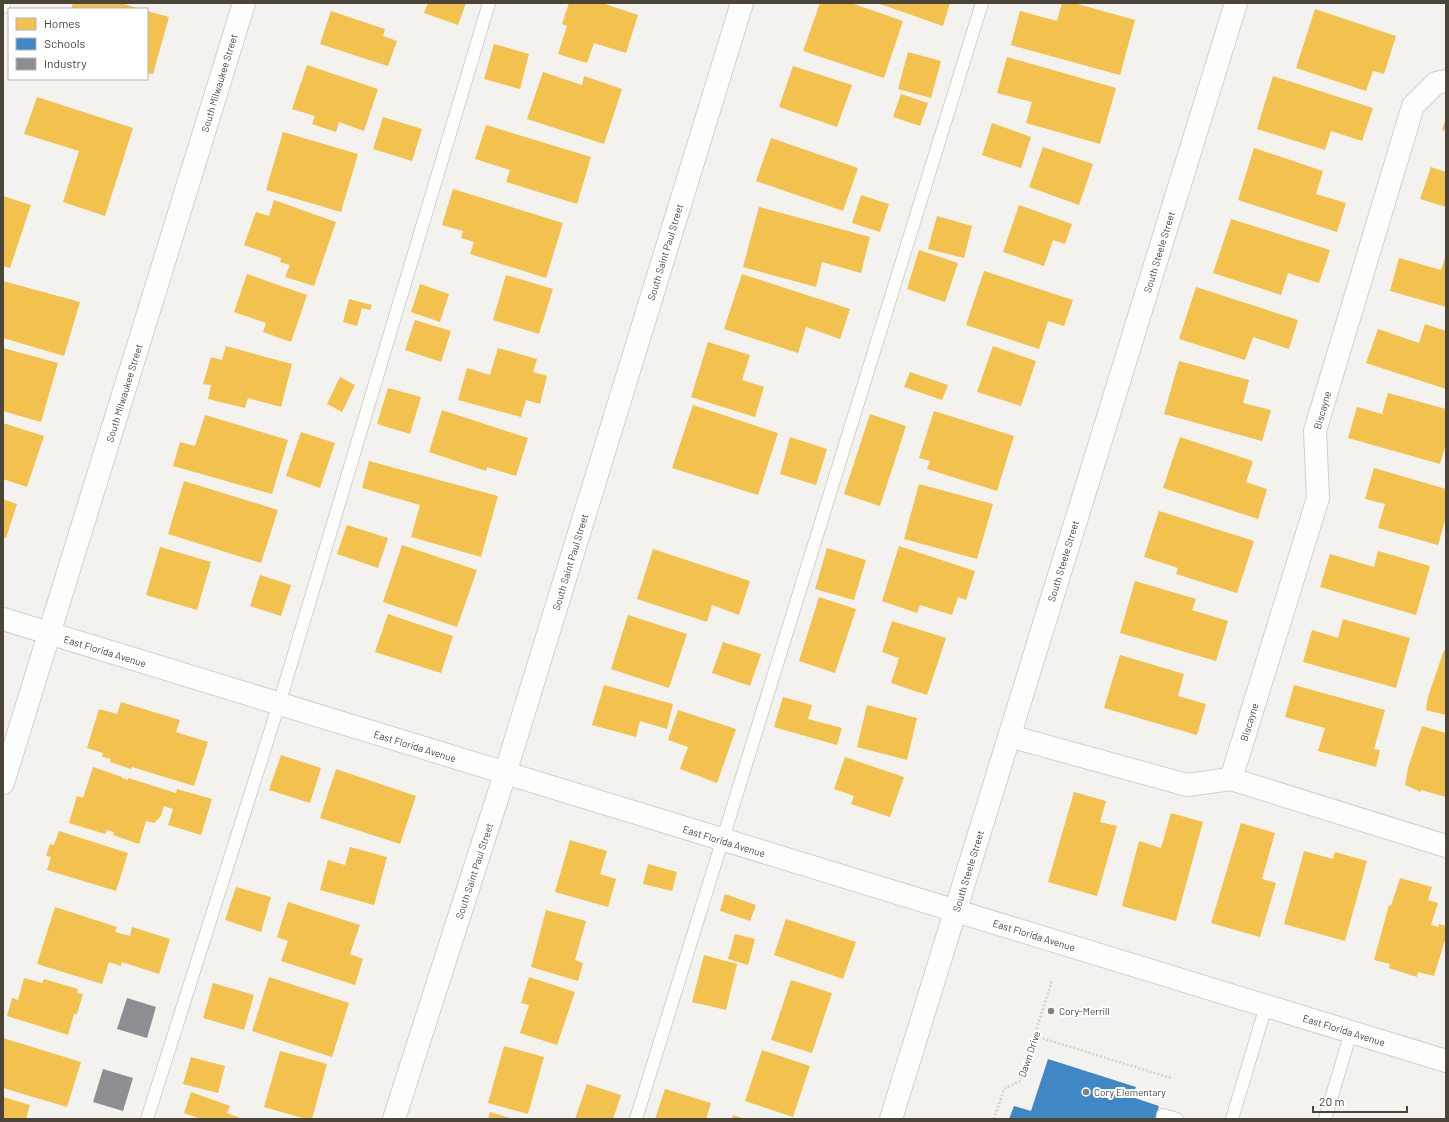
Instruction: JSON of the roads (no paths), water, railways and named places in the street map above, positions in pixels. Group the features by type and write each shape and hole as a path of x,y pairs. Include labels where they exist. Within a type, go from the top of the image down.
{"street":[{"name":"South Milwaukee Street","path":"3,783 244,3"},
{"name":"South Saint Paul Street","path":"394,1119 505,774 742,3"},
{"name":"South Steele Street","path":"890,1119 1236,3"},
{"name":"Biscayne","path":"1231,779 1318,498 1315,431 1413,106 1436,83 1446,81"},
{"name":"East Florida Avenue","path":"3,620 1446,1061"},
{"path":"1009,736 1187,785 1231,779 1446,846"}],"lane":[{"path":"3,7 4,3"},
{"path":"147,1119 279,704 489,3"},
{"path":"636,1119 982,3"},
{"path":"1232,1119 1266,1006"},
{"path":"1325,1119 1352,1032"},
{"path":"1163,1115 1177,1119"}],"place":[{"name":"Cory-Merrill","path":"1051,1011"},
{"name":"Cory Elementary","path":"1086,1092"}]}
